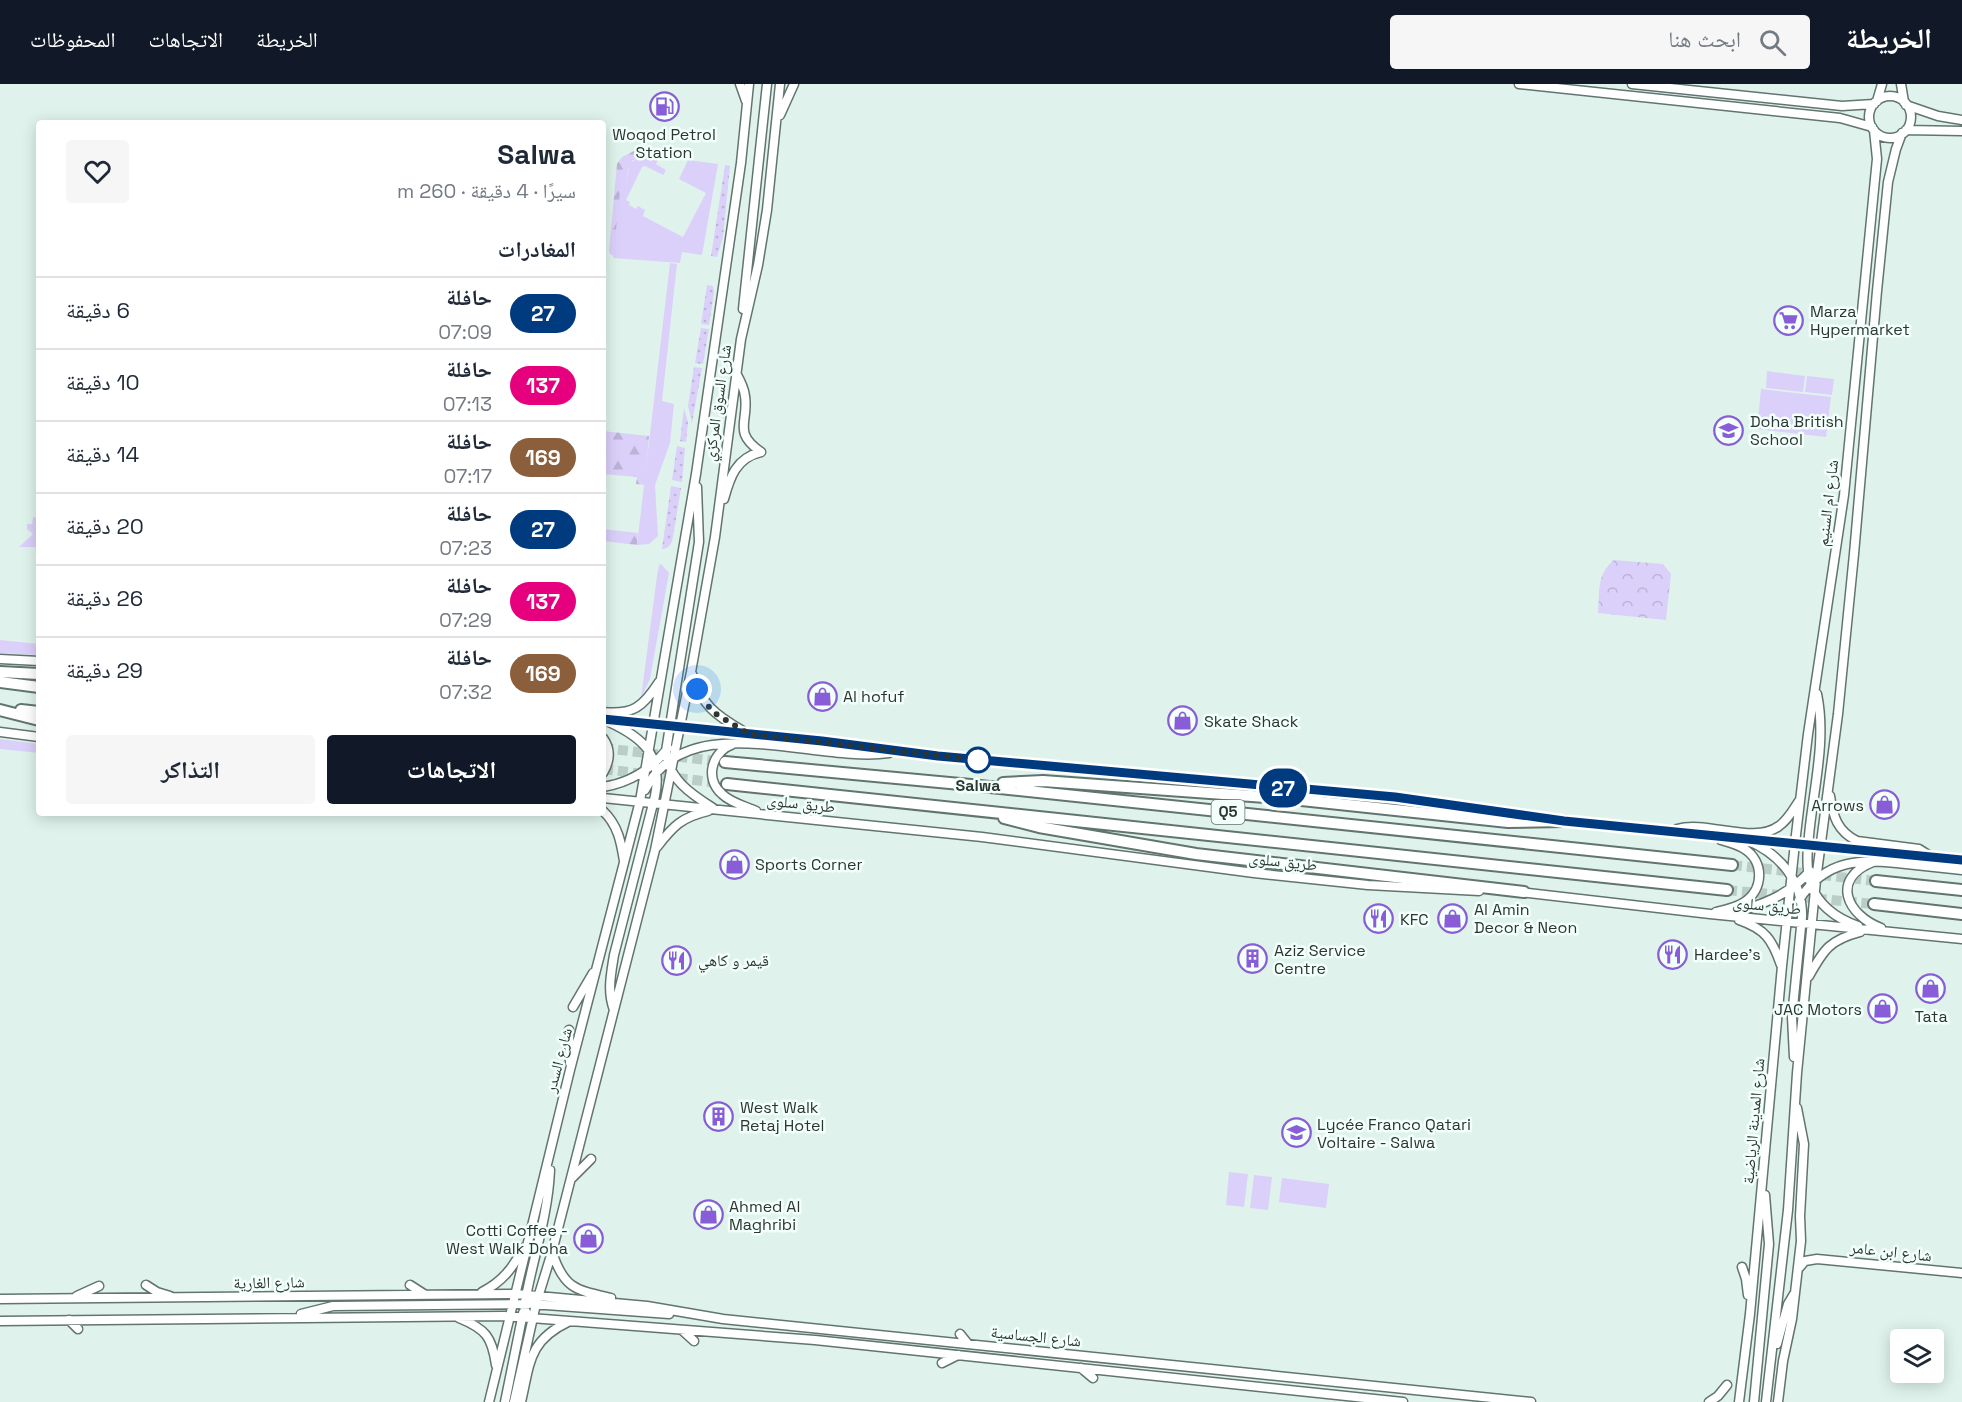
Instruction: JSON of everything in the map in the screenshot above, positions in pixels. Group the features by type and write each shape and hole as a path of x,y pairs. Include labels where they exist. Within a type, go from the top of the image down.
{"highway":[{"path":"0,672 36,674"},
{"path":"0,682 36,687"},
{"path":"0,709 36,712"},
{"path":"0,709 36,719"},
{"name":"طريق سلوى","path":"725,762 971,785 1732,865"},
{"path":"971,785 1043,781 1292,799 1508,822 1564,821"},
{"name":"طريق سلوى","path":"727,784 1727,890"},
{"path":"966,809 1039,827 1196,854 1524,892"},
{"path":"1876,881 1962,890"},
{"path":"1874,904 1962,914"}],"main road":[{"path":"740,84 747,103"},
{"name":"شارع السوق المركزي","path":"654,724 696,474 741,163 748,84"},
{"path":"741,339 766,84"},
{"name":"شارع السوق المركزي","path":"680,727 715,537 741,339 764,232 778,121 780,84"},
{"path":"778,121 794,84"},
{"path":"1519,84 1840,118 1873,129 1884,137 1891,138 1904,132 1962,131"},
{"path":"1632,84 1842,106 1875,102 1890,96 1938,116 1962,120"},
{"path":"1873,129 1869,118 1882,84"},
{"path":"1901,84 1911,117 1904,132"},
{"name":"شارع ام السنيم","path":"1795,843 1808,734 1844,495 1877,159 1873,129"},
{"name":"شارع ام السنيم","path":"1821,845 1838,714 1888,182 1896,149 1904,132"},
{"path":"715,537 726,489 736,467 745,458 760,452 747,441 744,435 746,397 736,373"},
{"path":"514,1402 537,1300 552,1252 655,850 671,772 666,751 669,725 699,542 696,474"},
{"path":"0,659 36,661"},
{"path":"691,672 699,694 709,708 719,717 749,734"},
{"path":"606,712 619,713 634,710 648,699 661,680"},
{"path":"1814,882 1809,872 1808,844 1821,731 1816,691"},
{"path":"606,719 902,752 1395,797 1564,821 1962,860"},
{"path":"606,720 627,730 649,750 656,766 658,783 614,955 610,996 615,1010"},
{"name":"شارع السدر","path":"489,1402 570,1070 625,865 654,724"},
{"path":"640,801 656,766 680,727"},
{"path":"670,761 680,727"},
{"path":"0,732 36,737"},
{"path":"606,742 609,756 606,767"},
{"path":"606,786 628,780 646,769 712,744 739,742 858,755 902,752"},
{"path":"739,742 725,747 717,756 712,771 713,780 718,790 727,798 765,815"},
{"path":"671,772 690,792 716,810"},
{"path":"1828,785 1835,820 1840,829 1851,838 1857,841 1919,849 1933,857"},
{"name":"طريق سلوى","path":"606,798 982,837 1235,871 1368,885 1444,891 1524,892 1724,916 1962,939"},
{"path":"1672,831 1689,826 1755,833 1769,832 1785,821 1801,798"},
{"path":"655,850 680,821 693,815 716,810"},
{"path":"606,814 619,834 625,865"},
{"path":"1700,834 1743,848 1756,862 1759,874 1757,889 1749,899 1736,906 1710,914"},
{"path":"1740,838 1773,854 1785,866 1800,898 1801,924 1792,1017 1797,1074"},
{"name":"شارع المدينة الرياضية","path":"1739,1402 1750,1314 1782,966 1793,883 1795,843"},
{"path":"1724,916 1769,902 1809,872 1821,845"},
{"path":"1766,1402 1788,1210 1795,1096 1815,894 1814,882 1821,845"},
{"path":"1876,861 1863,867 1852,876 1848,886 1848,898 1860,917 1873,925 1894,932"},
{"path":"1788,922 1800,898 1814,882 1845,864 1876,861 1962,870"},
{"path":"1815,894 1827,909 1837,916 1867,930"},
{"path":"1724,916 1746,923 1765,934 1774,947 1782,966"},
{"path":"1806,981 1822,953 1831,943 1867,930"},
{"path":"573,1006 600,963"},
{"path":"568,1030 570,1070"},
{"path":"1778,1401 1796,1290 1801,1241 1804,1144 1795,1096"},
{"path":"505,1402 549,1196 551,1150"},
{"path":"570,1180 591,1159"},
{"path":"1754,1402 1769,1244 1763,1173"},
{"path":"478,1293 497,1284 508,1272 531,1231"},
{"path":"1801,1241 1806,1251 1817,1259"},
{"path":"552,1252 556,1266 571,1286 647,1306"},
{"path":"1798,1269 1805,1261 1817,1259"},
{"name":"شارع ابن عامر","path":"1817,1259 1962,1273"},
{"path":"1742,1267 1750,1314"},
{"path":"146,1285 157,1292 179,1299"},
{"path":"410,1285 424,1294"},
{"path":"70,1299 99,1286"},
{"path":"1771,1364 1788,1304 1796,1290"},
{"name":"شارع الغارية","path":"0,1299 179,1299 478,1293 525,1302 537,1300"},
{"path":"285,1317 333,1306 515,1299"},
{"path":"537,1300 658,1314 696,1315 710,1308"},
{"name":"شارع الجساسية","path":"537,1300 647,1306 696,1315 1531,1402"},
{"path":"510,1316 516,1307 525,1302"},
{"path":"525,1302 526,1313 534,1318"},
{"path":"0,1321 453,1316 534,1318"},
{"path":"453,1316 477,1325 486,1333 492,1345 496,1371"},
{"name":"شارع الجساسية","path":"534,1318 815,1340 1397,1402"},
{"path":"69,1320 78,1329"},
{"path":"521,1402 537,1344 550,1331 570,1321"},
{"path":"892,1336 898,1328"},
{"path":"682,1330 694,1341"},
{"path":"960,1334 968,1344"},
{"path":"942,1363 958,1355"},
{"path":"1149,1363 1157,1355"},
{"path":"1081,1368 1093,1378"},
{"path":"1311,1379 1320,1372"},
{"path":"1144,1383 1155,1376"},
{"path":"1383,1379 1392,1388"},
{"path":"1709,1402 1718,1396 1727,1385"}],"green space":[{"path":"636,150 656,152 652,156 633,160 628,171 616,256 611,255 609,251 617,164 622,157"},
{"path":"655,154 660,156 656,164 666,170 663,175 645,166 642,167 626,200 636,209 638,206 645,210 643,216 683,237 706,193 679,179 688,160 718,164 702,255 682,252 680,263 613,258 620,192 624,194 630,164 636,159"},
{"path":"725,165 730,166 723,237 717,257 711,256"},
{"path":"670,263 677,264 662,401 674,404 670,443 655,485 658,536 649,544 637,545"},
{"path":"707,285 713,286 714,293 709,325 701,324"},
{"path":"701,328 709,329 703,364 695,363"},
{"path":"694,367 702,368 692,423 688,406"},
{"path":"1767,371 1805,376 1803,392 1766,388"},
{"path":"1807,376 1834,379 1832,395 1805,392"},
{"path":"1761,389 1831,397 1826,437 1757,429"},
{"path":"684,408 688,422 686,442 680,441"},
{"path":"606,431 649,436 645,485 636,484 637,477 606,474"},
{"path":"677,446 685,448 682,482 672,480"},
{"path":"671,486 681,488 673,539 668,547 662,549"},
{"path":"33,517 36,518 36,547 19,547 33,534 27,529 27,524 32,524"},
{"path":"606,529 638,533 637,545 606,541"},
{"path":"1614,560 1663,564 1671,574 1666,620 1598,613 1602,578"},
{"path":"661,564 669,573 650,679 641,698 657,576"},
{"path":"0,640 36,644 36,655 0,653"},
{"path":"0,739 36,744 36,753 0,749"},
{"path":"1229,1172 1248,1174 1244,1207 1226,1205"},
{"path":"1254,1175 1272,1177 1268,1210 1250,1208"},
{"path":"1282,1178 1329,1184 1326,1208 1279,1202"}],"tunnel":[{"path":"606,748 724,762"},
{"path":"606,769 727,784"},
{"path":"1732,865 1876,881"},
{"path":"1727,890 1874,904"}],"bus line":[{"name":"27","path":"606,719 822,741 938,756 1395,797 1564,821 1962,860"}],"place":[{"name":"Woqod Petrol Station","path":"664,106"},
{"name":"Marza Hypermarket","path":"1789,320"},
{"name":"Doha British School","path":"1729,430"},
{"name":"Al hofuf","path":"822,696"},
{"name":"Skate Shack","path":"1183,721"},
{"name":"Salwa","path":"978,760"},
{"name":"Arrows","path":"1885,805"},
{"name":"Sports Corner","path":"734,864"},
{"name":"Al Amin Decor & Neon","path":"1453,918"},
{"name":"KFC","path":"1379,919"},
{"name":"Hardee's","path":"1673,954"},
{"name":"Aziz Service Centre","path":"1253,959"},
{"name":"قيمر و كاهي","path":"677,960"},
{"name":"Tata","path":"1931,988"},
{"name":"JAC Motors","path":"1883,1009"},
{"name":"West Walk Retaj Hotel","path":"719,1116"},
{"name":"Lycée Franco Qatari Voltaire - Salwa","path":"1296,1133"},
{"name":"Ahmed Al Maghribi","path":"708,1215"},
{"name":"Cotti Coffee - West Walk Doha","path":"589,1239"}],"route":[{"path":"697,689 709,708 749,734 978,760"}]}
